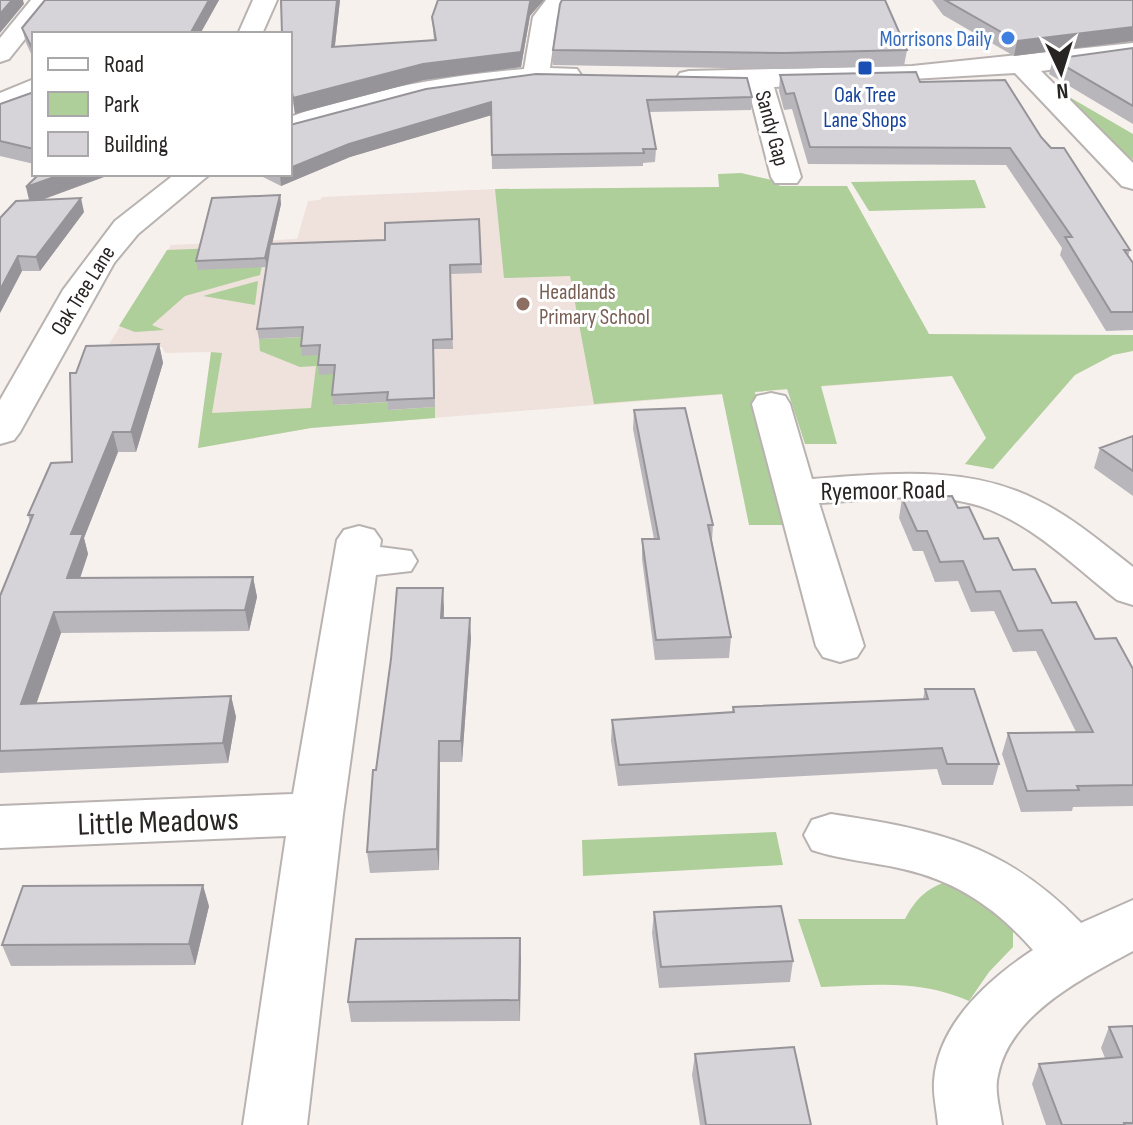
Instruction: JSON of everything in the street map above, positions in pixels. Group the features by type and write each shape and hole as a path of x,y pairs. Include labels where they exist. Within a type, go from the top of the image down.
{"street":[{"path":"0,54 44,0"},
{"path":"251,32 265,0"},
{"path":"536,76 545,17 558,0"},
{"path":"657,78 759,80 922,76 1023,67 1133,51"},
{"path":"1023,67 1133,180"},
{"path":"296,119 424,91 536,76 588,76"},
{"path":"0,77 31,88"},
{"name":"Sandy Gap","path":"759,80 786,177"},
{"path":"0,103 31,88"},
{"name":"Oak Tree Lane","path":"0,432 66,314 113,239 149,204 192,176"},
{"name":"Ryemoor Road","path":"771,404 840,646"},
{"name":"Ryemoor Road","path":"795,492 932,487 979,493 1017,506 1049,524 1133,590"},
{"path":"275,1125 316,814 370,554"},
{"name":"Little Meadows","path":"0,827 316,814"},
{"path":"831,835 894,845 961,862 1014,894 1074,955"},
{"path":"970,1125 966,1077 987,1028 1021,989 1074,955 1133,924"}],"shaded area":[{"name":"Headlands Primary School","path":"847,186 952,376 311,428 198,448 211,352 165,353 162,347 109,344 171,245 297,239 308,201 322,197 495,189"}],"green space":[{"path":"1059,91 1133,134 1133,160 1128,156"},
{"path":"741,173 772,180 780,186 847,186 929,334 1133,335 1133,351 1113,355 1075,375 993,469 965,464 986,438 952,376 821,386 837,444 805,444 787,389 755,392 784,525 749,525 722,394 594,404 570,276 504,278 495,189 719,187 718,174"},
{"path":"975,180 986,208 869,211 851,182"},
{"path":"266,246 260,275 185,296 152,325 164,330 135,332 119,326 167,250"},
{"path":"258,281 255,305 203,296"},
{"path":"304,337 336,374 334,405 389,402 389,410 435,407 435,418 311,428 198,448 211,352 222,353 212,413 311,408 316,366 300,367 260,351 259,339"},
{"path":"776,832 783,865 583,876 582,840"},
{"path":"952,880 1013,917 1013,947 989,972 969,1001 914,986 821,987 798,919 905,919 924,894"}],"building":[{"path":"0,0 12,0 0,14"},
{"path":"45,0 209,0 191,32 32,32 32,48 22,28"},
{"path":"281,0 337,0 332,47 436,40 432,17 438,0 531,0 521,52 423,64 293,98 292,32 282,32"},
{"path":"562,0 885,0 907,50 784,53 553,50"},
{"path":"945,0 1133,0 1133,27 1017,41"},
{"path":"1133,48 1133,106 1053,59"},
{"path":"916,72 920,82 1005,80 1041,137 1051,148 1064,148 1130,250 1124,250 1133,263 1133,312 1111,312 1065,237 1072,237 1010,148 810,147 794,93 786,94 780,75"},
{"path":"536,74 747,78 752,97 647,100 656,149 643,149 644,153 492,155 491,102 349,144 292,167 292,124 426,89"},
{"path":"32,93 32,149 0,141 0,104"},
{"path":"37,176 57,176 26,187"},
{"path":"280,195 265,258 196,261 212,198"},
{"path":"81,198 36,257 18,256 0,290 0,218 16,201"},
{"path":"479,219 481,264 450,265 452,339 433,340 434,398 387,400 388,392 332,395 335,365 318,365 320,345 301,346 303,327 257,329 270,244 385,240 385,223"},
{"path":"159,344 131,432 113,432 71,534 83,534 67,578 253,577 245,610 54,612 21,704 231,696 223,743 0,751 0,596 33,515 28,515 51,463 72,462 70,373 76,373 86,346"},
{"path":"685,408 713,525 708,525 731,637 656,640 642,539 659,539 634,410"},
{"path":"1133,436 1133,471 1100,448"},
{"path":"952,496 958,508 969,507 984,539 998,538 1013,570 1035,569 1052,603 1076,602 1095,639 1116,638 1133,669 1133,785 1027,791 1008,733 1093,732 1042,630 1018,631 1000,591 976,592 963,561 940,562 927,531 917,531 902,498"},
{"path":"397,588 443,588 441,618 470,618 461,741 439,741 437,849 367,852 373,770 376,770 391,659"},
{"path":"925,689 974,689 999,764 947,764 942,748 619,765 612,720 734,712 733,707 928,699"},
{"path":"203,885 189,944 2,945 23,886"},
{"path":"781,906 793,961 661,967 654,912"},
{"path":"520,938 519,1000 348,1002 356,939"},
{"path":"1133,1026 1133,1123 1062,1125 1039,1064 1122,1057 1109,1027"},
{"path":"794,1047 811,1125 706,1125 695,1054"}],"place":[{"name":"Morrisons Daily","path":"1008,38"},
{"name":"Oak Tree Lane Shops","path":"865,68"},
{"name":"Headlands Primary School","path":"523,304"}]}
